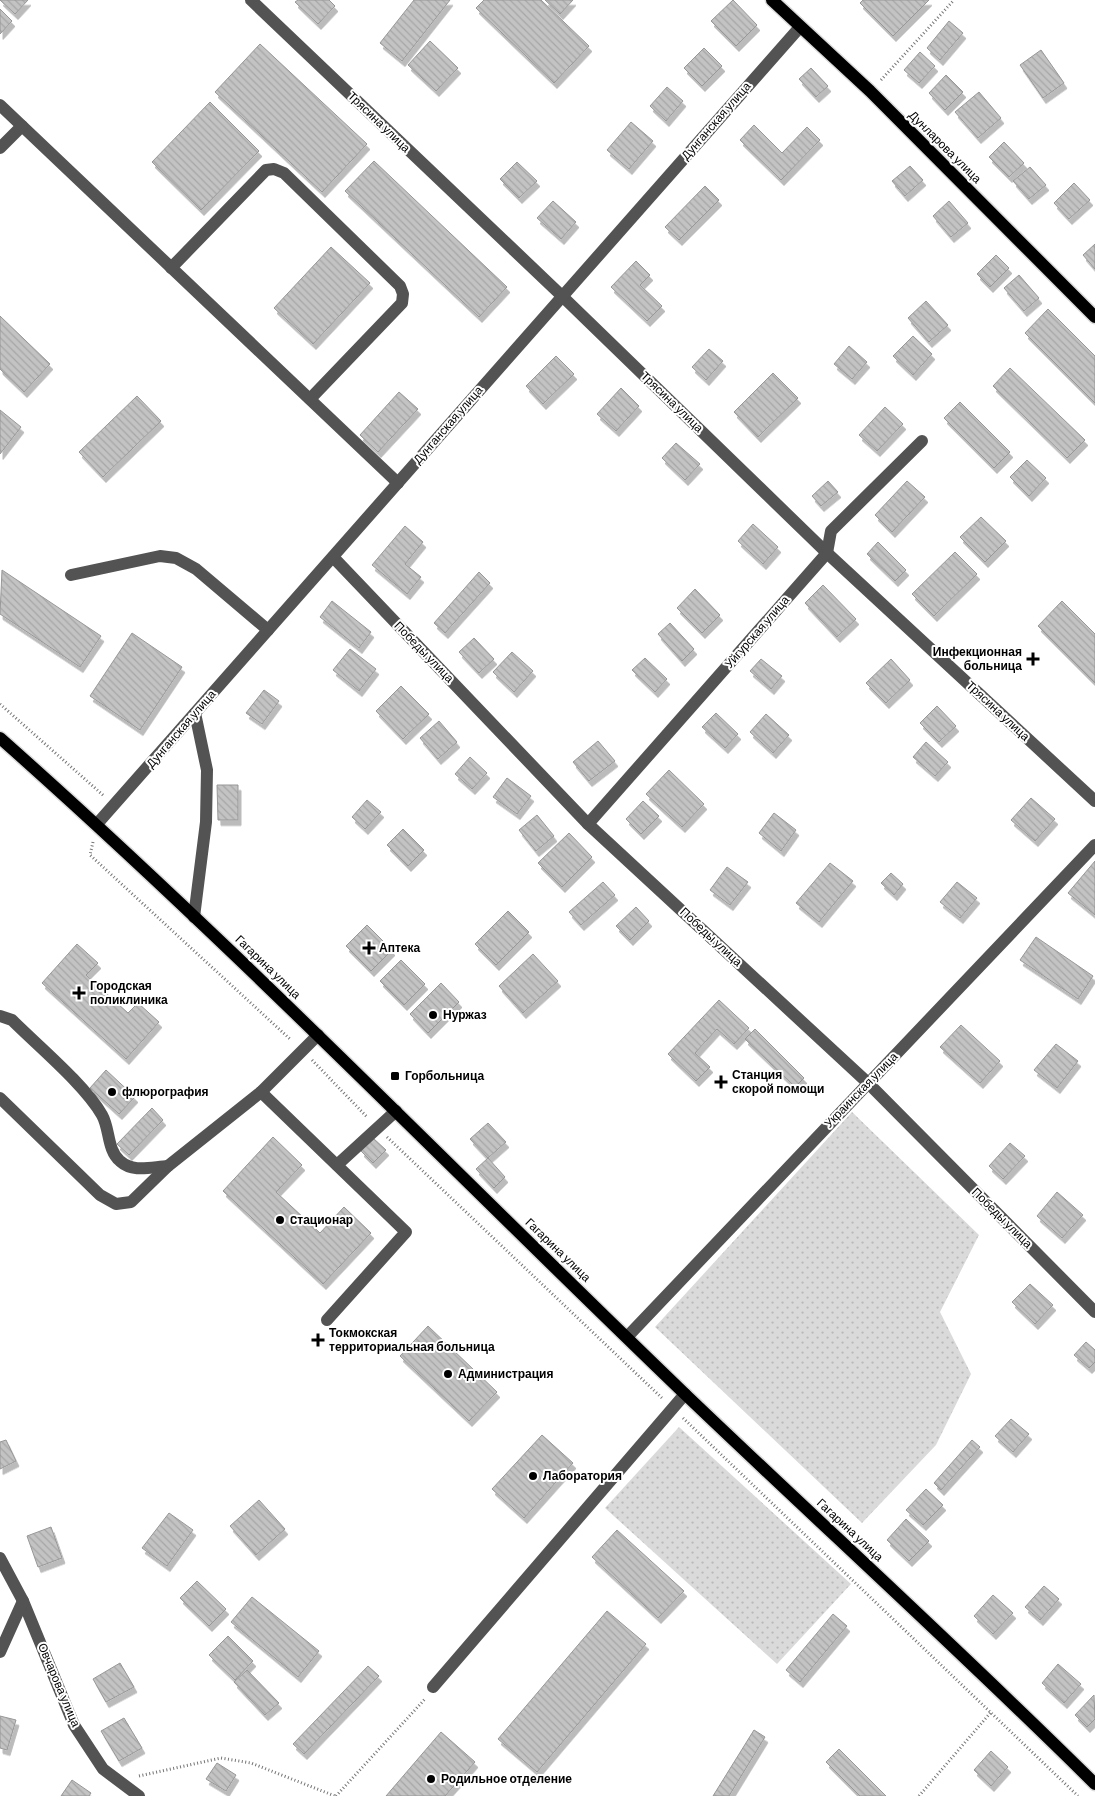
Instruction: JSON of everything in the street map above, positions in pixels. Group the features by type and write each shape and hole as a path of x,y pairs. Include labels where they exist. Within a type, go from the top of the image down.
{"main road":[{"name":"Дунларова улица","path":"772,0 870,92 1095,317"},
{"name":"Гагарина улица","path":"0,738 97,824 318,1035 628,1336 685,1394 1006,1695 1095,1784"}],"street":[{"name":"Трясина улица","path":"251,0 562,296 827,553 1095,801"},
{"name":"Дунганская улица","path":"97,824 800,27"},
{"path":"0,105 398,483"},
{"path":"0,148 22,126"},
{"path":"171,268 266,170 274,169 284,173 400,286 403,294 402,303 310,399"},
{"name":"Уйгурская улица","path":"588,824 827,553 831,531 922,441"},
{"path":"71,575 160,556 176,558 196,569 268,630"},
{"name":"Победы улица","path":"333,557 588,824 868,1083 1095,1312"},
{"path":"194,917 206,822 207,770 195,713"},
{"name":"Украинская улица","path":"628,1336 1095,845"},
{"path":"0,1016 12,1020 89,1096 103,1116 111,1146 118,1160 131,1169 168,1166"},
{"path":"0,1098 100,1196 116,1204 131,1202 168,1166 261,1092 318,1035"},
{"path":"261,1092 406,1232 327,1320"},
{"path":"337,1165 396,1111"},
{"path":"433,1686 685,1394"},
{"name":"Овчарова улица","path":"0,1558 23,1601 74,1725 103,1769 139,1796"},
{"path":"0,1652 23,1601"}],"path":[{"path":"870,92 954,0"},
{"path":"0,704 114,805"},
{"path":"97,824 90,855 303,1051 377,1127 1078,1796"},
{"path":"119,1781 221,1758 250,1763 336,1796 423,1702 433,1686"},
{"path":"919,1796 1006,1695"}],"shaded area":[{"path":"852,1112 979,1235 940,1312 971,1374 936,1445 862,1523 655,1327"},
{"path":"679,1427 851,1584 777,1664 605,1508"}],"building":[{"path":"0,0 28,0 15,14"},
{"path":"298,0 329,0 335,6 318,24 295,2"},
{"path":"414,0 450,0 402,61 380,43"},
{"path":"484,0 541,0 589,46 554,83 476,8"},
{"path":"545,0 573,0 560,14"},
{"path":"733,0 757,25 736,46 711,21"},
{"path":"863,0 929,0 893,36 860,3"},
{"path":"0,9 12,21 0,34"},
{"path":"949,21 963,33 940,60 927,48"},
{"path":"430,41 458,68 436,91 408,65"},
{"path":"260,44 367,144 322,192 215,92"},
{"path":"704,48 722,66 702,86 684,68"},
{"path":"1041,50 1064,83 1043,98 1020,65"},
{"path":"920,52 935,66 919,83 904,70"},
{"path":"811,68 828,86 816,97 799,79"},
{"path":"946,75 963,92 945,110 929,93"},
{"path":"667,87 683,101 666,121 650,106"},
{"path":"979,92 1001,118 978,138 955,112"},
{"path":"210,102 259,151 201,210 152,162"},
{"path":"631,122 653,141 629,169 607,150"},
{"path":"754,125 782,153 807,127 820,140 781,180 740,140"},
{"path":"1004,142 1024,163 1009,177 989,157"},
{"path":"374,161 507,287 479,317 345,191"},
{"path":"517,162 537,181 519,198 500,179"},
{"path":"910,166 923,180 905,196 892,181"},
{"path":"1030,167 1046,185 1029,199 1013,181"},
{"path":"1074,183 1090,200 1069,219 1054,203"},
{"path":"705,186 719,200 679,240 665,227"},
{"path":"553,201 576,222 561,239 537,218"},
{"path":"949,201 968,223 951,237 933,216"},
{"path":"1095,244 1095,269 1083,255"},
{"path":"331,247 370,283 313,344 274,308"},
{"path":"996,255 1009,268 990,287 977,274"},
{"path":"636,261 650,275 640,285 662,306 647,321 611,287"},
{"path":"1019,275 1039,298 1024,311 1004,288"},
{"path":"926,301 948,325 929,342 908,318"},
{"path":"1048,309 1095,356 1095,403 1025,333"},
{"path":"0,316 50,364 24,392 0,369"},
{"path":"913,336 932,354 913,375 893,356"},
{"path":"849,346 867,362 852,379 834,364"},
{"path":"709,349 723,361 706,380 692,367"},
{"path":"556,356 574,374 543,404 526,386"},
{"path":"1010,368 1085,440 1067,458 993,386"},
{"path":"773,373 798,398 758,437 734,412"},
{"path":"621,388 639,406 616,431 597,414"},
{"path":"399,392 418,409 378,452 360,435"},
{"path":"137,396 161,421 103,477 79,452"},
{"path":"960,402 1010,452 994,468 944,418"},
{"path":"885,407 903,424 877,451 859,435"},
{"path":"0,410 21,427 0,454"},
{"path":"676,443 700,464 685,480 662,458"},
{"path":"1027,460 1046,478 1029,496 1010,477"},
{"path":"828,481 838,492 821,506 812,496"},
{"path":"907,481 925,497 892,532 875,515"},
{"path":"981,517 1006,541 985,562 960,537"},
{"path":"753,524 778,547 763,564 738,541"},
{"path":"405,526 423,542 405,564 421,577 407,594 372,565"},
{"path":"878,542 906,570 895,581 867,554"},
{"path":"955,552 977,574 934,616 912,594"},
{"path":"2,570 101,636 80,667 0,614"},
{"path":"479,572 490,583 445,633 434,623"},
{"path":"823,585 856,619 837,637 805,603"},
{"path":"695,589 720,615 702,633 677,608"},
{"path":"332,601 371,632 359,648 320,617"},
{"path":"1062,601 1095,634 1095,683 1038,626"},
{"path":"670,623 694,649 682,661 658,634"},
{"path":"132,633 182,667 140,730 90,696"},
{"path":"474,638 494,659 479,673 459,652"},
{"path":"350,649 376,669 359,691 333,670"},
{"path":"512,652 533,671 514,692 493,672"},
{"path":"645,658 667,679 655,692 632,670"},
{"path":"761,659 782,676 771,689 750,671"},
{"path":"891,659 910,680 886,703 866,683"},
{"path":"401,686 429,714 403,739 376,711"},
{"path":"264,690 279,701 262,724 246,713"},
{"path":"937,706 956,726 939,742 920,723"},
{"path":"716,713 738,734 725,748 702,727"},
{"path":"766,714 789,735 773,753 750,732"},
{"path":"439,721 457,742 438,759 420,738"},
{"path":"598,741 615,761 589,781 573,762"},
{"path":"926,742 948,762 935,776 913,757"},
{"path":"470,757 487,773 472,789 455,774"},
{"path":"669,770 704,804 682,827 646,794"},
{"path":"507,778 531,796 517,814 493,797"},
{"path":"217,785 238,785 238,820 218,820"},
{"path":"1031,798 1055,819 1035,841 1011,820"},
{"path":"367,800 381,812 365,829 352,817"},
{"path":"643,801 659,816 641,834 626,819"},
{"path":"774,813 796,830 781,851 759,833"},
{"path":"537,815 554,836 536,851 519,830"},
{"path":"403,829 424,850 408,866 387,845"},
{"path":"569,833 592,857 562,887 538,863"},
{"path":"1095,861 1095,915 1068,893"},
{"path":"830,863 853,881 819,922 796,903"},
{"path":"727,867 748,882 730,905 710,890"},
{"path":"891,873 903,884 894,895 881,883"},
{"path":"603,882 615,895 581,925 569,912"},
{"path":"957,882 977,898 960,918 940,902"},
{"path":"636,907 649,921 630,940 616,926"},
{"path":"508,911 529,932 496,965 475,944"},
{"name":"Аптека","path":"367,925 392,950 371,971 346,946"},
{"path":"1036,937 1093,976 1078,999 1020,960"},
{"name":"Городская поликлиника","path":"77,944 98,963 86,975 128,1013 138,1003 159,1022 126,1059 42,983"},
{"path":"533,954 558,981 523,1013 499,986"},
{"name":"Аптека","path":"401,960 425,984 404,1005 380,981"},
{"path":"441,983 459,1002 428,1033 410,1014"},
{"path":"719,1000 749,1028 734,1044 717,1029 695,1053 710,1067 696,1081 668,1054"},
{"path":"961,1025 1000,1061 980,1083 940,1047"},
{"path":"755,1029 804,1078 795,1087 745,1039"},
{"path":"1056,1044 1078,1061 1057,1088 1034,1070"},
{"name":"флюрография","path":"106,1070 135,1097 119,1114 90,1088"},
{"path":"152,1108 163,1120 129,1155 117,1144"},
{"path":"488,1123 506,1142 488,1158 470,1139"},
{"name":"Cтационар","path":"273,1137 302,1165 276,1192 320,1233 344,1207 371,1233 323,1284 223,1191"},
{"path":"373,1138 386,1150 373,1163 361,1151"},
{"path":"1010,1143 1025,1156 1003,1179 989,1166"},
{"path":"488,1158 505,1177 494,1188 476,1169"},
{"path":"1057,1192 1083,1215 1062,1238 1037,1216"},
{"path":"1030,1284 1053,1305 1035,1324 1012,1302"},
{"name":"Администрация","path":"428,1326 497,1392 469,1421 400,1356"},
{"path":"1086,1342 1095,1350 1095,1362 1089,1368 1074,1355"},
{"path":"1011,1419 1029,1434 1013,1452 995,1436"},
{"name":"Лаборатория","path":"542,1435 573,1463 524,1518 492,1489"},
{"path":"6,1440 16,1461 0,1469 0,1442"},
{"path":"972,1440 980,1447 941,1490 934,1483"},
{"path":"926,1489 943,1505 923,1525 906,1510"},
{"path":"259,1500 285,1529 256,1555 230,1526"},
{"path":"169,1513 193,1530 167,1566 142,1548"},
{"path":"906,1519 929,1541 909,1561 887,1540"},
{"path":"51,1527 62,1558 38,1567 27,1536"},
{"path":"617,1530 684,1591 658,1618 592,1557"},
{"path":"197,1581 226,1609 209,1626 180,1598"},
{"path":"1044,1586 1059,1599 1040,1620 1025,1607"},
{"path":"993,1595 1013,1613 993,1634 974,1616"},
{"path":"252,1597 319,1651 298,1677 231,1622"},
{"path":"607,1611 646,1644 537,1772 498,1739"},
{"path":"833,1614 847,1626 800,1682 786,1670"},
{"path":"228,1636 253,1661 235,1680 209,1655"},
{"path":"120,1663 134,1687 106,1702 93,1679"},
{"path":"1058,1664 1081,1684 1064,1703 1042,1683"},
{"path":"368,1666 379,1676 304,1754 293,1744"},
{"path":"247,1670 279,1703 265,1715 234,1682"},
{"path":"1094,1695 1095,1719 1087,1727 1075,1715"},
{"path":"0,1716 16,1720 7,1750 0,1748"},
{"path":"124,1718 142,1748 119,1761 101,1731"},
{"path":"754,1730 765,1737 729,1796 713,1796"},
{"name":"Родильное отделение","path":"441,1732 475,1762 445,1796 386,1796"},
{"path":"839,1749 886,1796 860,1796 826,1762"},
{"path":"991,1751 1008,1767 991,1786 974,1770"},
{"path":"217,1763 236,1775 226,1791 206,1779"},
{"path":"72,1780 91,1793 89,1796 61,1796"}],"place":[{"name":"Инфекционная больница","path":"1033,659"},
{"name":"Аптека","path":"369,948"},
{"name":"Городская поликлиника","path":"79,993"},
{"name":"Нуржаз","path":"433,1015"},
{"name":"Горбольница","path":"395,1076"},
{"name":"Станция скорой помощи","path":"721,1082"},
{"name":"флюрография","path":"112,1092"},
{"name":"Cтационар","path":"280,1220"},
{"name":"Токмокская территориальная больница","path":"318,1340"},
{"name":"Администрация","path":"448,1374"},
{"name":"Лаборатория","path":"533,1476"},
{"name":"Родильное отделение","path":"431,1779"}]}
